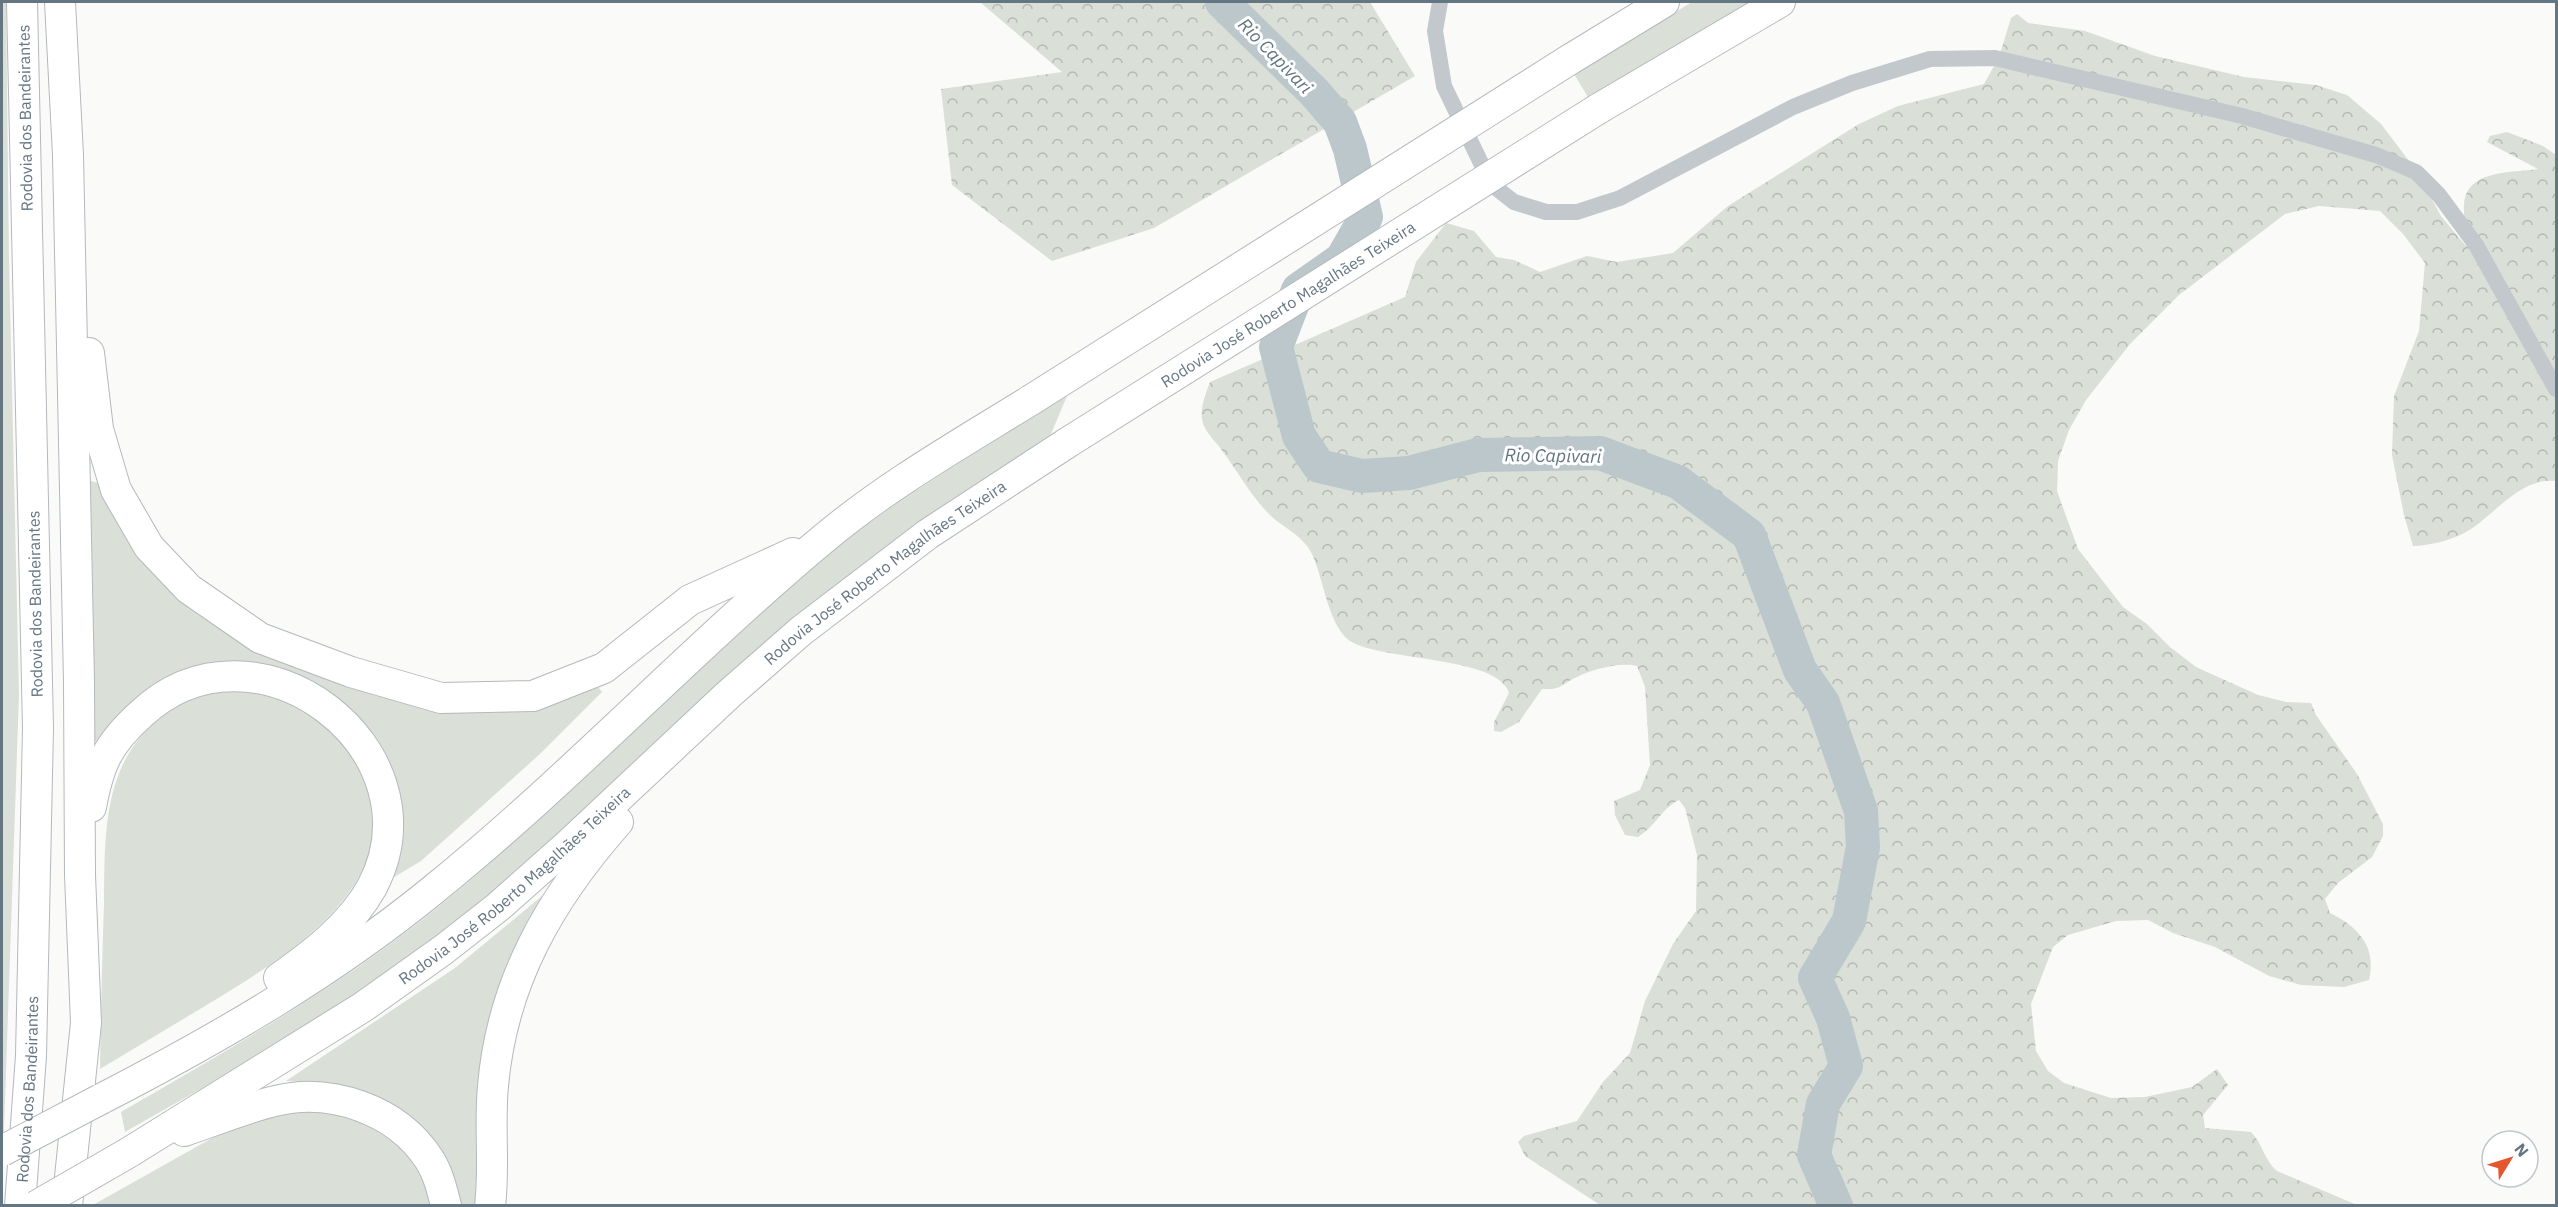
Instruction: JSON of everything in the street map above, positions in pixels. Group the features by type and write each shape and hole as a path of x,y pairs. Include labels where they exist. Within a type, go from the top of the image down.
{"highway":[{"name":"Rodovia dos Bandeirantes","path":"20,1206 31,1056 38,728 22,2"},
{"path":"60,2 68,155 79,682 80,875 86,1023 67,1206"},
{"path":"2,1151 193,1052 297,989 362,945 433,891 569,772 668,676 823,539 910,474 1664,2"},
{"name":"Rodovia José Roberto Magalhães Teixeira","path":"36,1206 135,1149 363,1007 443,950 498,907 569,844 729,694 801,631 882,567 1067,442 1598,109 1780,2"},
{"path":"68,155 98,429 117,490 149,547 189,590 260,638 351,672 441,698 533,696 604,668 690,600 823,539"},
{"path":"80,875 97,776 108,749 128,725 152,703 184,684 213,677 241,676 273,680 303,691 332,712 358,737 376,769 385,801 387,830 383,857 372,886 357,909 307,958 112,1094"},
{"path":"490,1206 493,1085 501,1038 517,977 559,895 586,858 729,694"},
{"path":"135,1149 275,1101 308,1096 340,1100 372,1111 393,1122 411,1137 428,1158 439,1178 446,1206"}],"street":[{"path":"1440,2 1435,31 1444,86 1491,184 1514,202 1546,212 1577,212 1620,198 1793,107 1852,82 1930,59 1995,58 2252,119 2376,154 2416,172 2439,195 2476,245 2556,389"}],"green space":[{"path":"2,2 6,2 9,260 19,694 2,1188"},
{"path":"980,2 1370,2 1415,76 1154,228 1052,261 952,185 941,89 1062,72"},
{"path":"1692,2 1756,2 1588,97 1574,74"},
{"path":"2017,14 2028,23 2085,31 2155,56 2244,77 2316,85 2347,95 2381,124 2416,170 2441,216 2466,246 2464,204 2473,184 2493,175 2538,169 2487,142 2490,136 2507,132 2543,146 2556,155 2556,481 2544,481 2522,489 2474,527 2460,535 2437,543 2413,546 2392,455 2394,396 2419,331 2425,263 2403,234 2380,211 2319,206 2285,214 2179,295 2130,344 2086,400 2069,430 2058,461 2057,491 2078,549 2123,607 2147,624 2170,647 2196,667 2258,695 2286,702 2311,703 2316,715 2357,774 2383,824 2383,836 2372,857 2338,883 2325,899 2330,913 2357,931 2368,948 2371,968 2369,980 2344,987 2301,985 2269,976 2215,947 2173,933 2148,920 2116,921 2068,935 2053,947 2031,1004 2036,1051 2048,1071 2064,1083 2111,1098 2145,1097 2192,1087 2217,1069 2228,1085 2203,1115 2205,1128 2251,1132 2277,1171 2357,1205 1600,1205 1525,1156 1518,1142 1524,1136 1577,1121 1603,1082 1630,1053 1645,1001 1673,944 1696,911 1697,855 1685,808 1679,800 1638,837 1625,835 1615,815 1614,801 1640,790 1650,765 1645,687 1637,666 1623,665 1599,669 1557,688 1542,689 1519,722 1501,732 1494,731 1494,722 1509,693 1501,681 1484,672 1462,666 1387,652 1350,641 1336,624 1331,613 1316,563 1308,547 1263,507 1206,429 1202,415 1206,393 1210,382 1405,297 1416,262 1446,223 1474,231 1496,257 1514,260 1540,272 1587,256 1617,262 1673,253 1728,206 1859,124 1898,106 1984,84 1999,57 2011,18"},
{"path":"1067,396 1051,434 966,492 826,594 745,660 687,720 482,904 389,975 287,1040 125,1132 121,1112 326,989 366,962 442,904 531,826 745,623 856,532 925,485"},
{"path":"88,480 101,484 114,518 147,564 188,608 236,640 360,689 593,680 602,692 541,753 421,861 391,879 402,816 390,763 354,711 312,680 263,668 206,666 169,683 108,738 94,741"},
{"path":"250,687 302,707 350,748 364,780 374,818 369,853 354,886 329,916 299,943 234,988 100,1069 105,851 111,798 119,774 130,751 147,730 176,707 201,694"},
{"path":"542,896 548,898 528,933 480,1205 455,1205 441,1160 320,1083 286,1081 455,968"},
{"path":"297,1110 341,1117 382,1134 413,1164 425,1183 432,1206 91,1206 230,1128"}],"waterway":[{"name":"Rio Capivari","path":"1222,2 1314,92 1340,122 1350,149 1366,217 1342,259 1298,290 1276,347 1299,436 1319,466 1362,476 1409,473 1478,455 1600,453 1678,482 1749,535 1800,670 1823,703 1861,811 1863,847 1849,921 1815,978 1833,1018 1846,1066 1823,1104 1814,1155 1836,1206"}]}
